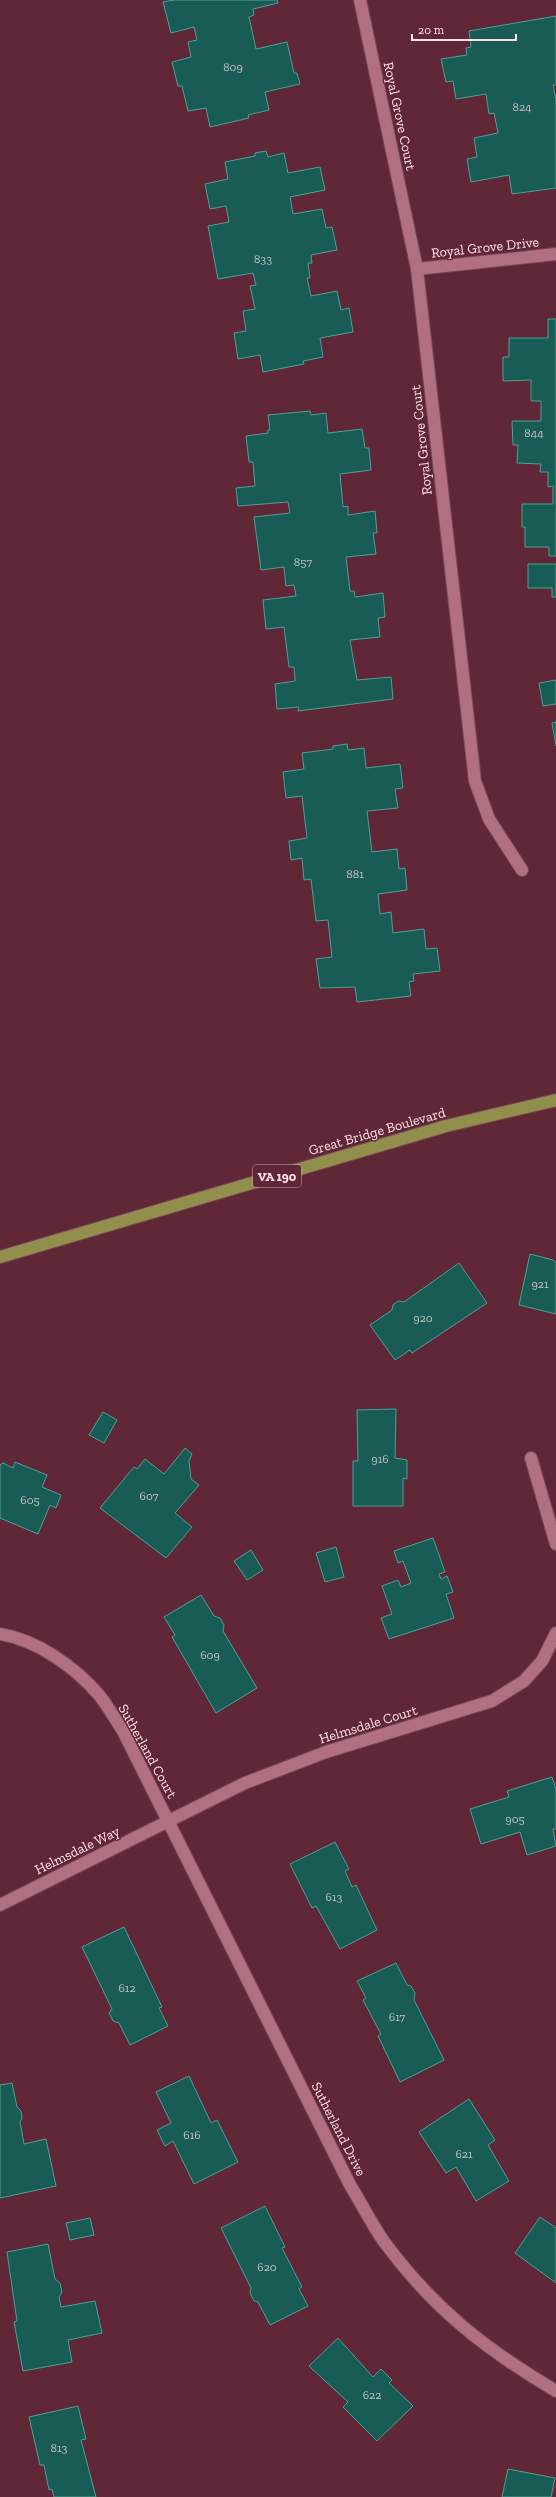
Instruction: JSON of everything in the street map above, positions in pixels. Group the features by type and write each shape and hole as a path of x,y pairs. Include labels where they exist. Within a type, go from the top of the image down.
{"main road":[{"name":"Great Bridge Boulevard","path":"0,1257 446,1126 556,1100"}],"street":[{"name":"Royal Grove Court","path":"360,0 417,269 475,781 489,819 522,870"},
{"name":"Royal Grove Drive","path":"417,269 556,254"},
{"path":"531,1458 556,1544"},
{"name":"Helmsdale Court","path":"169,1821 245,1784 326,1752 492,1701 524,1681 542,1661 556,1633"},
{"name":"Sutherland Court","path":"0,1634 20,1640 46,1652 84,1679 100,1696 123,1731 169,1821"},
{"name":"Helmsdale Way","path":"0,1906 169,1821"},
{"name":"Sutherland Drive","path":"169,1821 350,2185 384,2242 424,2292 455,2322 508,2362 556,2391"}],"building":[{"path":"174,0 277,0 278,3 253,9 254,15 249,17 256,49 287,42 294,73 297,73 300,84 265,92 269,110 248,115 249,118 210,127 206,108 188,111 182,86 178,86 172,62 191,57 188,42 197,40 194,27 171,33 163,2"},
{"path":"556,16 556,85 553,85 556,100 556,188 512,194 509,175 471,182 467,159 477,157 474,138 498,133 494,113 489,114 486,94 456,99 453,81 446,82 441,59 467,55 466,48 471,47 469,31"},
{"path":"266,151 268,157 284,153 288,173 320,167 325,190 290,197 293,214 322,209 326,228 332,227 337,250 311,255 312,263 308,263 310,278 307,278 311,296 337,291 341,310 349,308 353,332 320,338 323,357 303,361 304,364 263,372 260,355 238,359 234,333 246,331 243,311 255,309 250,286 256,285 253,273 218,279 208,226 229,222 226,206 210,209 205,184 228,179 225,162 255,156 255,153"},
{"path":"548,319 556,319 556,556 549,556 549,547 525,547 525,527 522,527 522,504 553,504 553,486 548,487 548,472 540,472 541,464 517,463 518,445 513,445 512,421 541,421 541,401 531,401 531,380 503,381 503,357 509,357 509,338 548,338"},
{"path":"310,411 311,415 326,413 328,433 362,429 365,448 369,448 371,470 340,474 343,507 348,506 348,515 375,511 377,533 373,533 376,554 346,557 350,591 354,591 355,597 383,593 385,617 378,618 380,637 350,640 357,680 391,677 393,699 298,711 299,707 277,709 275,684 295,681 294,667 289,667 284,627 266,629 263,600 296,596 294,585 286,586 284,567 261,570 254,517 290,513 288,502 238,506 236,488 255,486 253,462 249,462 246,436 268,433 268,430 270,430 268,415"},
{"path":"528,564 556,564 556,597 552,597 552,588 528,588"},
{"path":"556,680 556,704 543,706 539,683"},
{"path":"556,722 556,746 552,723"},
{"path":"347,744 348,750 364,748 366,768 400,764 403,788 395,789 398,808 367,811 372,852 397,849 399,869 405,868 407,890 378,894 380,914 391,912 393,933 424,929 426,949 437,948 440,971 413,974 414,981 409,982 411,996 357,1002 355,987 320,988 316,959 332,957 328,920 316,921 311,879 304,880 302,858 291,860 289,841 307,838 302,796 286,798 283,772 304,769 302,753 333,749 333,746"},
{"path":"530,1254 553,1260 556,1263 556,1314 519,1305"},
{"path":"459,1263 487,1303 412,1353 410,1350 395,1360 370,1325 392,1310 393,1305 398,1301 404,1302"},
{"path":"396,1409 395,1458 407,1460 407,1479 403,1478 403,1506 353,1506 353,1461 358,1461 357,1410"},
{"path":"103,1412 117,1420 104,1443 89,1435"},
{"path":"185,1448 192,1454 189,1461 191,1479 199,1485 175,1513 192,1527 166,1558 100,1508 134,1467 137,1469 145,1459 164,1474"},
{"path":"15,1462 47,1475 42,1487 61,1495 56,1508 50,1505 38,1534 0,1518 0,1465 3,1463 13,1468"},
{"path":"433,1538 445,1572 439,1574 441,1579 447,1576 453,1592 446,1594 454,1618 389,1639 381,1618 392,1614 382,1586 398,1580 401,1587 411,1583 403,1561 398,1563 394,1551"},
{"path":"336,1547 344,1577 325,1582 316,1553"},
{"path":"251,1550 263,1570 247,1580 234,1561"},
{"path":"201,1595 214,1616 220,1618 224,1625 223,1631 257,1688 216,1713 172,1637 175,1635 164,1617"},
{"path":"552,1777 556,1789 556,1829 553,1829 556,1846 527,1855 520,1832 481,1844 470,1809 509,1797 507,1791"},
{"path":"335,1842 349,1869 345,1871 352,1887 356,1885 377,1930 340,1949 316,1906 312,1908 290,1864"},
{"path":"124,1927 162,2007 159,2008 168,2026 130,2045 119,2023 113,2021 109,2013 112,2009 82,1947"},
{"path":"396,1963 407,1985 411,1986 415,1993 414,2000 444,2060 400,2082 378,2036 381,2034 363,2000 366,1998 357,1981"},
{"path":"189,2076 211,2123 217,2120 238,2162 194,2184 173,2141 165,2146 157,2130 171,2123 156,2092"},
{"path":"12,2083 17,2107 21,2111 22,2118 20,2122 24,2144 46,2139 56,2186 0,2198 0,2085"},
{"path":"469,2099 495,2140 488,2145 509,2181 476,2201 456,2167 446,2173 419,2132"},
{"path":"265,2206 285,2247 282,2248 302,2287 299,2289 308,2306 270,2325 258,2302 254,2301 250,2293 251,2288 221,2228"},
{"path":"540,2217 556,2228 556,2283 515,2253"},
{"path":"90,2218 94,2235 70,2240 66,2223"},
{"path":"48,2244 55,2279 60,2283 62,2292 59,2297 61,2307 95,2301 102,2333 68,2340 72,2362 23,2371 14,2322 17,2321 7,2252"},
{"path":"338,2338 373,2377 381,2369 392,2380 389,2383 413,2406 377,2441 343,2407 348,2402 309,2366"},
{"path":"78,2406 86,2439 81,2440 96,2497 54,2497 52,2489 49,2490 44,2465 40,2465 29,2417"},
{"path":"508,2469 555,2478 551,2497 502,2497"}]}
